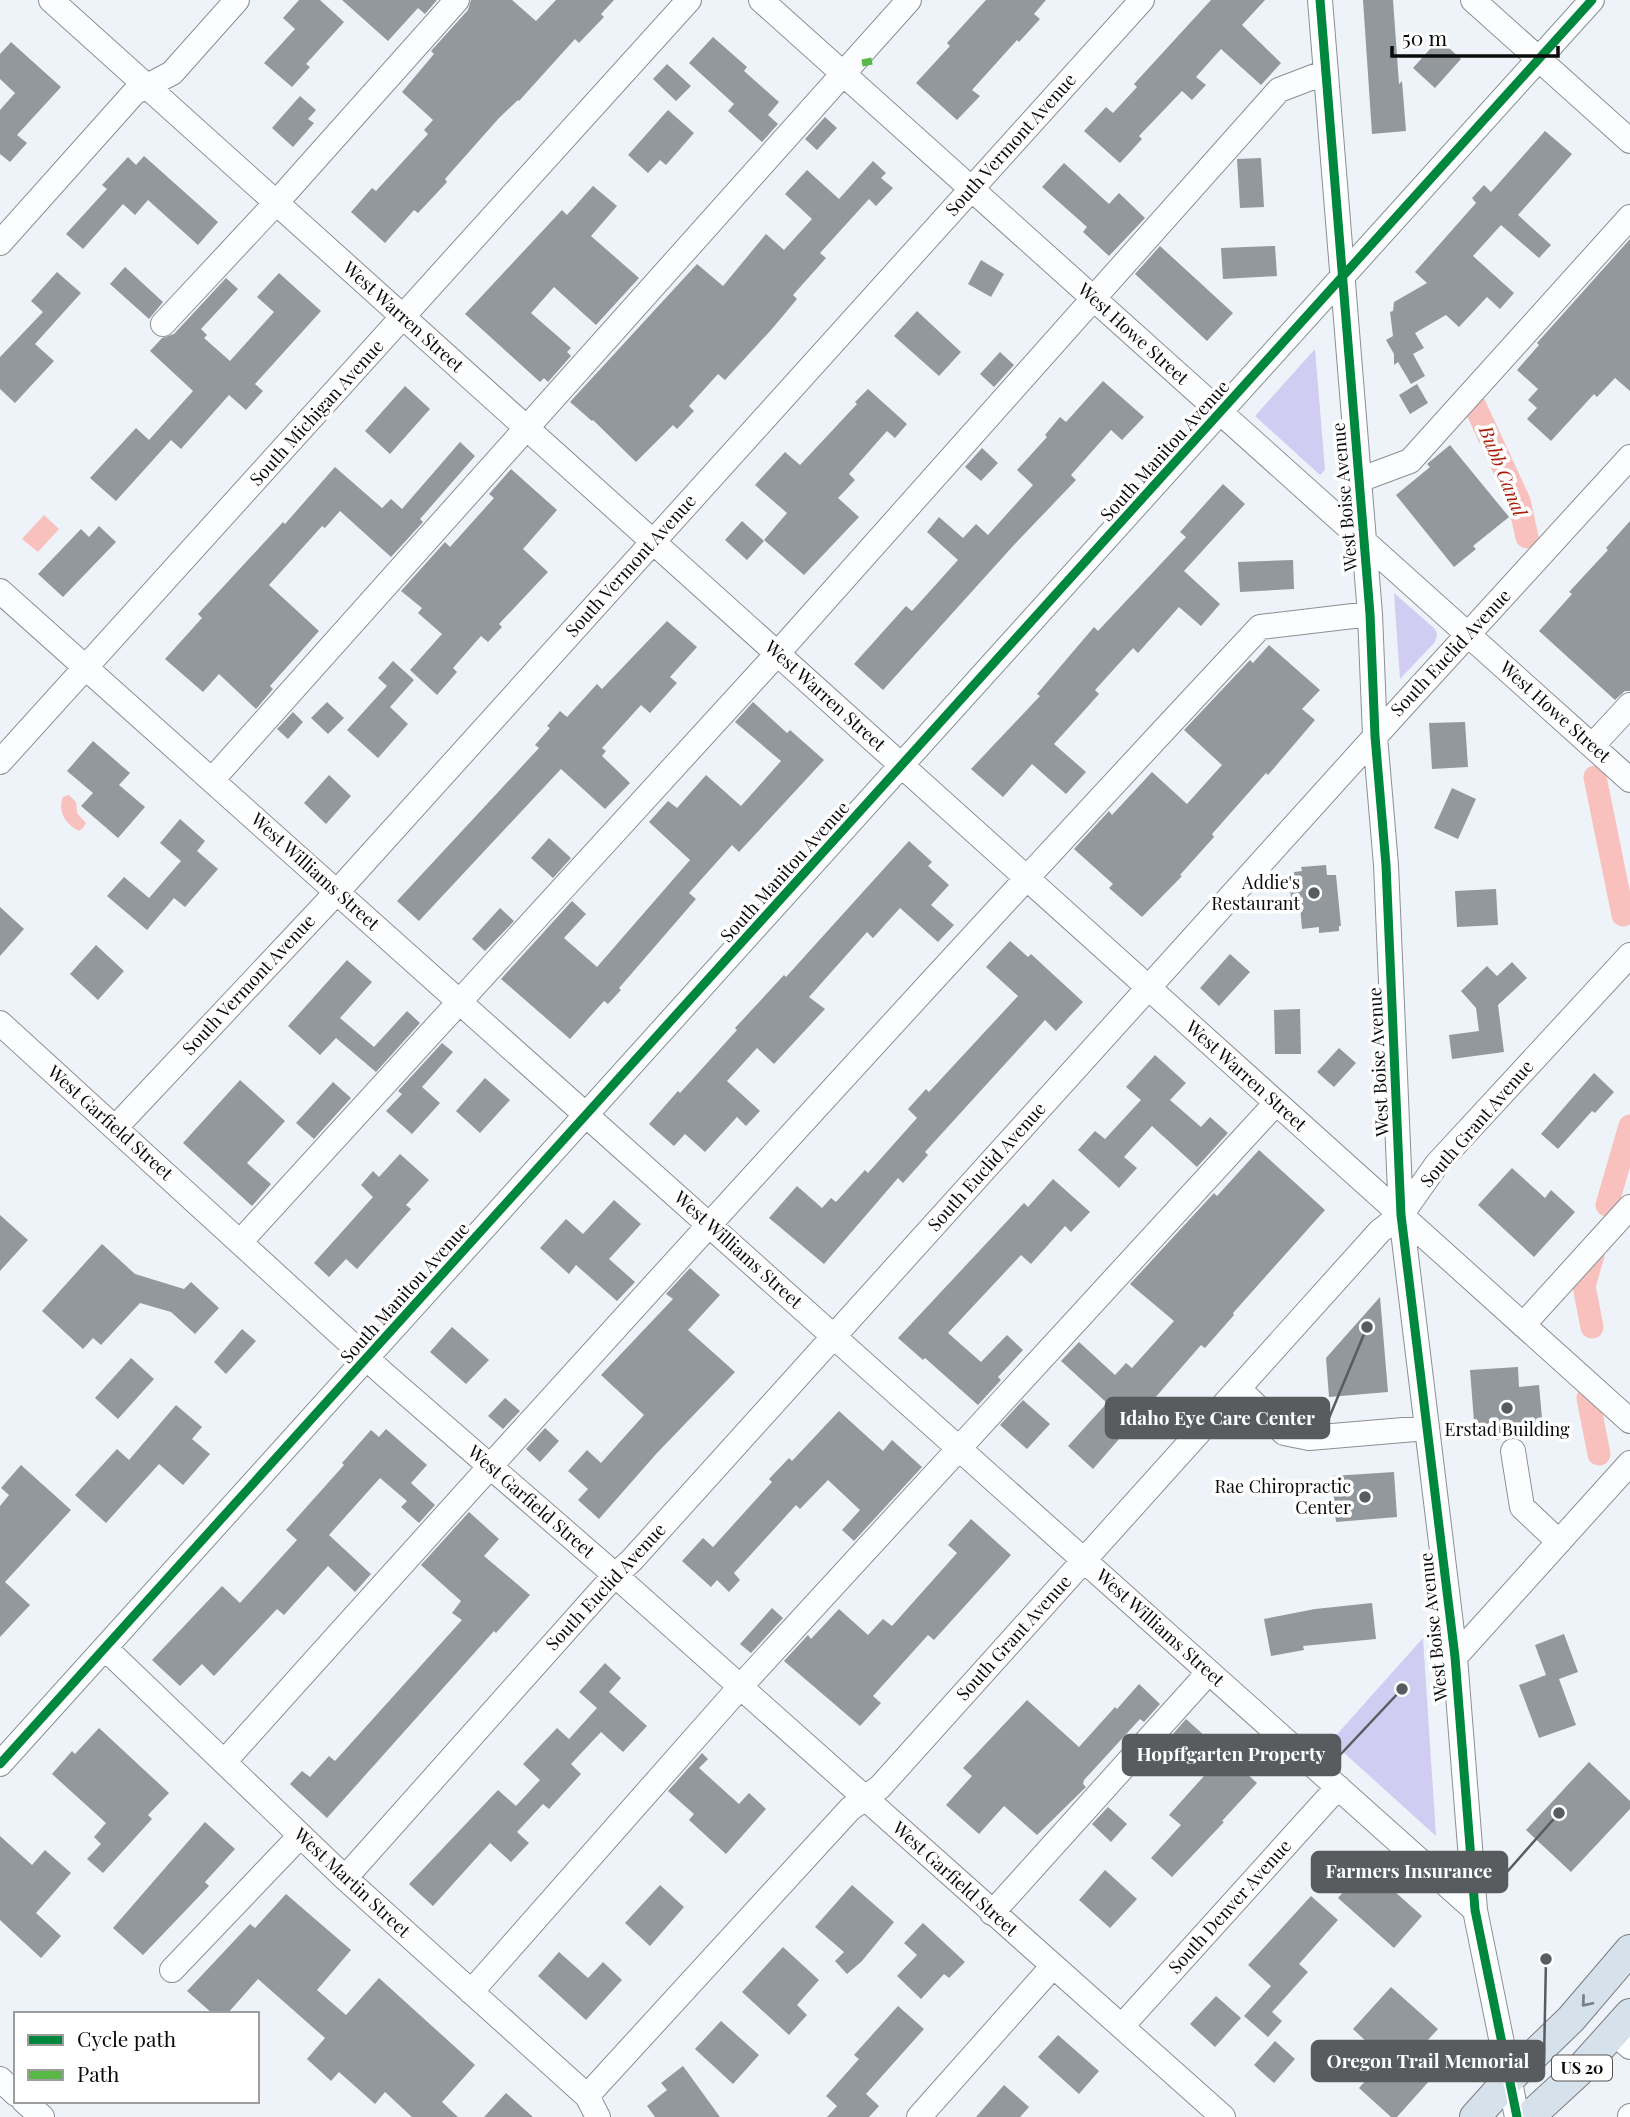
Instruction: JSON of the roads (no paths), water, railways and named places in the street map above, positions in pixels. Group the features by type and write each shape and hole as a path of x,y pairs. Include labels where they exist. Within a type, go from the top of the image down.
{"main road":[{"name":"US 20","path":"1475,2117 1510,2078 1572,2019 1630,1950"},
{"name":"US 20","path":"1529,2117 1625,2031"}],"street":[{"name":"West Warren Street","path":"51,0 1630,1421"},
{"path":"0,243 134,93 172,73 237,0"},
{"path":"163,324 276,203 457,0"},
{"name":"South Michigan Avenue","path":"0,762 690,0"},
{"name":"West Howe Street","path":"761,0 1630,780"},
{"path":"212,780 909,0"},
{"name":"South Vermont Avenue","path":"115,1128 337,892 1142,0"},
{"name":"West Boise Avenue","path":"1320,0 1370,614 1375,736 1386,865 1401,1215 1455,1657 1475,1910 1517,2117"},
{"path":"1473,0 1630,141"},
{"name":"South Manitou Avenue","path":"0,1764 1592,0"},
{"path":"241,1241 777,654 1279,90 1326,72"},
{"path":"1359,480 1410,461 1630,217"},
{"name":"South Euclid Avenue","path":"345,1878 615,1575 631,1561 1630,457"},
{"name":"West Williams Street","path":"0,591 1475,1910"},
{"path":"225,1762 490,1466 1026,877 1260,626 1370,614"},
{"path":"1592,746 1630,705"},
{"name":"South Grant Avenue","path":"592,2106 850,1810 880,1787 1380,1231 1401,1215 1437,1164 1630,955"},
{"name":"West Garfield Street","path":"0,1023 368,1359 1122,2026 1216,2115"},
{"path":"471,1992 740,1687 1276,1102"},
{"path":"1523,1325 1630,1207"},
{"path":"1239,1389 1284,1433 1295,1437 1427,1428"},
{"path":"1513,1451 1522,1507 1559,1542"},
{"path":"1455,1657 1630,1463"},
{"name":"West Martin Street","path":"105,1648 300,1836 592,2106"},
{"path":"992,1913 1209,1672"},
{"name":"South Denver Avenue","path":"1122,2026 1338,1787"},
{"path":"172,1970 300,1836"},
{"path":"919,2117 1053,1966"},
{"path":"0,2079 14,2092"},
{"path":"26,2103 41,2117"}],"waterway":[{"name":"Bubb Canal","path":"1475,406 1519,501 1527,537"},
{"name":"Bubb Canal","path":"1595,777 1623,915"},
{"name":"Bubb Canal","path":"1607,1205 1630,1126"},
{"name":"Bubb Canal","path":"1592,1327 1584,1286 1593,1255"},
{"name":"Bubb Canal","path":"1588,1398 1599,1454"}],"place":[{"name":"Addie's Restaurant","path":"1314,893"},
{"name":"Idaho Eye Care Center","path":"1367,1327"},
{"name":"Erstad Building","path":"1507,1408"},
{"name":"Rae Chiropractic Center","path":"1365,1497"},
{"name":"Hopffgarten Property","path":"1402,1689"},
{"name":"Farmers Insurance","path":"1559,1813"},
{"name":"Oregon Trail Memorial","path":"1546,1959"}]}
